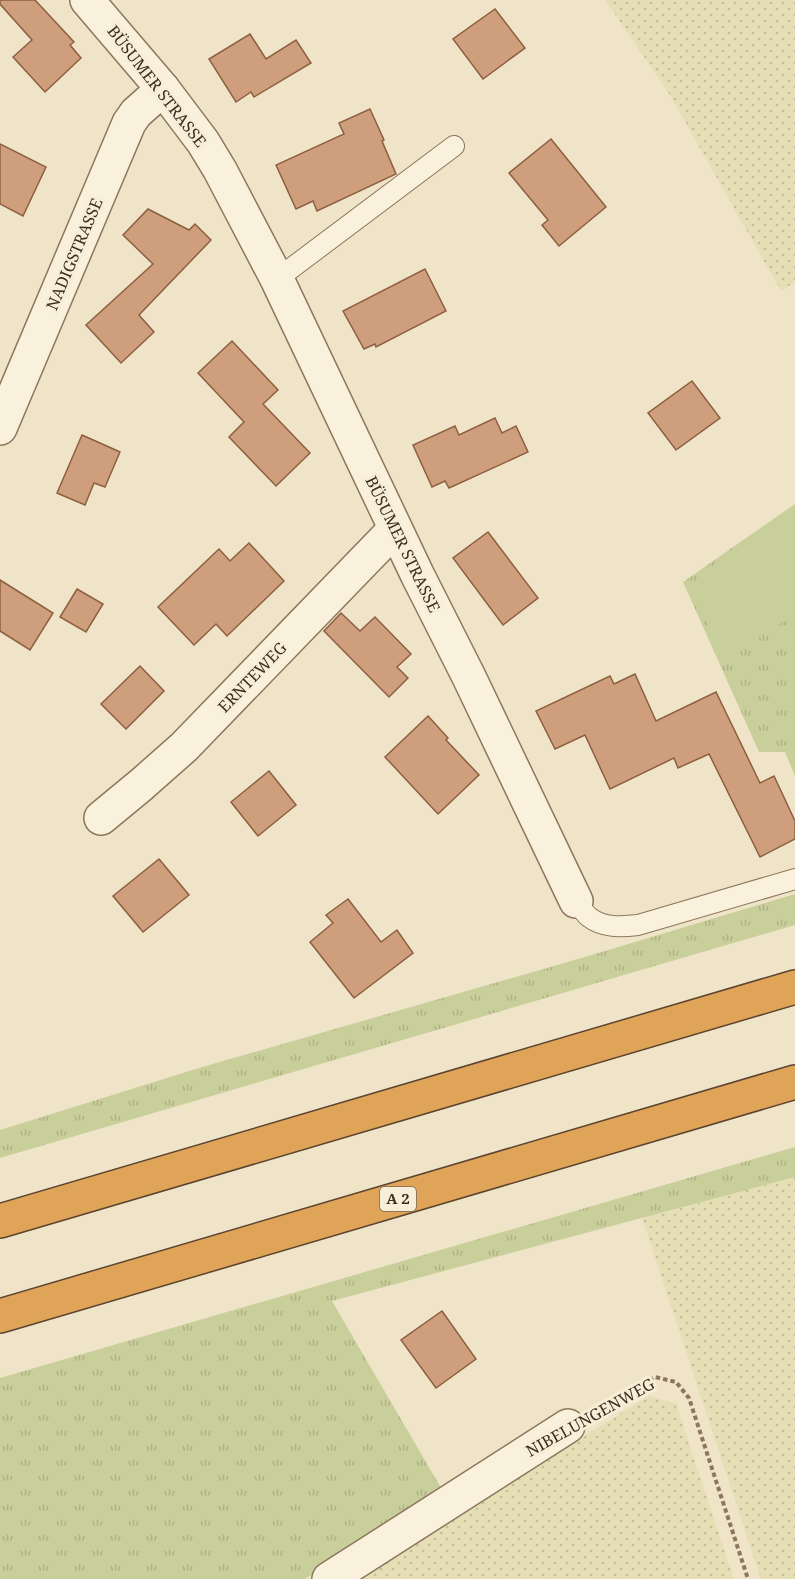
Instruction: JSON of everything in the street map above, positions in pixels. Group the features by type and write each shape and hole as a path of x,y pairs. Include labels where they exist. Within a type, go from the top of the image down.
{"highway":[{"path":"0,1221 795,987"},
{"name":"A 2","path":"0,1316 795,1082"}],"street":[{"name":"BÜSUMER STRASSE","path":"87,0 163,88 220,170 277,279 395,529 474,687 576,901"},
{"name":"NADIGSTRASSE","path":"0,428 129,123 136,113 163,88"},
{"name":"ERNTEWEG","path":"101,818 184,747 395,529"},
{"name":"NIBELUNGENWEG","path":"329,1579 568,1426"}],"lane":[{"path":"277,279 454,146"},
{"name":"BÜSUMER STRASSE","path":"576,901 590,917 606,925 638,926 795,879"}],"path":[{"name":"NIBELUNGENWEG","path":"568,1426 655,1377 676,1382 689,1398 748,1579"}],"shaded area":[{"path":"605,0 795,0 795,282 781,291 668,92"},
{"path":"795,1177 795,1579 761,1579 642,1218"},
{"path":"649,1396 676,1404 734,1579 353,1579"}],"green space":[{"path":"795,504 795,776 785,752 759,752 683,582"},
{"path":"795,512 795,614 724,660 691,584"},
{"path":"795,894 795,925 0,1158 0,1130 199,1068"},
{"path":"795,1147 795,1177 332,1301 444,1493 305,1579 0,1579 0,1378"}],"building":[{"path":"0,0 35,0 74,42 70,45 81,58 45,92 13,57 32,40 0,4"},
{"path":"495,9 525,48 483,79 453,39"},
{"path":"250,34 266,59 296,40 311,63 254,97 251,92 236,102 209,59"},
{"path":"370,109 396,174 317,211 313,201 296,209 276,165 344,134 339,123"},
{"path":"551,139 606,207 559,246 542,225 548,220 509,173"},
{"path":"0,144 46,167 23,216 0,204"},
{"path":"148,209 189,230 195,224 211,240 139,315 154,332 121,363 86,325 153,264 123,235"},
{"path":"425,269 446,311 376,347 375,344 364,349 343,311"},
{"path":"232,341 278,390 263,404 310,453 276,486 229,437 244,422 198,373"},
{"path":"692,381 720,418 676,450 648,413"},
{"path":"495,418 502,433 516,426 528,452 449,488 445,481 432,487 413,445 455,426 459,435"},
{"path":"82,435 120,452 105,487 94,483 85,505 57,493"},
{"path":"488,532 538,598 503,625 453,558"},
{"path":"249,543 284,581 227,636 216,624 194,645 158,607 219,549 230,561"},
{"path":"0,580 53,613 30,650 0,631"},
{"path":"77,589 103,604 86,632 60,617"},
{"path":"341,613 360,631 375,617 411,654 397,667 408,678 389,697 324,631"},
{"path":"140,666 164,691 126,729 101,704"},
{"path":"635,674 656,721 716,692 760,783 774,776 795,821 795,839 760,857 709,754 678,768 674,758 610,789 585,735 555,749 536,711 610,676 614,684"},
{"path":"428,716 448,738 446,740 479,775 438,814 385,757"},
{"path":"269,771 296,805 258,836 231,802"},
{"path":"159,859 189,895 143,932 113,896"},
{"path":"348,899 381,942 397,930 413,953 354,998 310,942 333,923 326,915"},
{"path":"442,1311 476,1359 436,1388 401,1340"}]}
